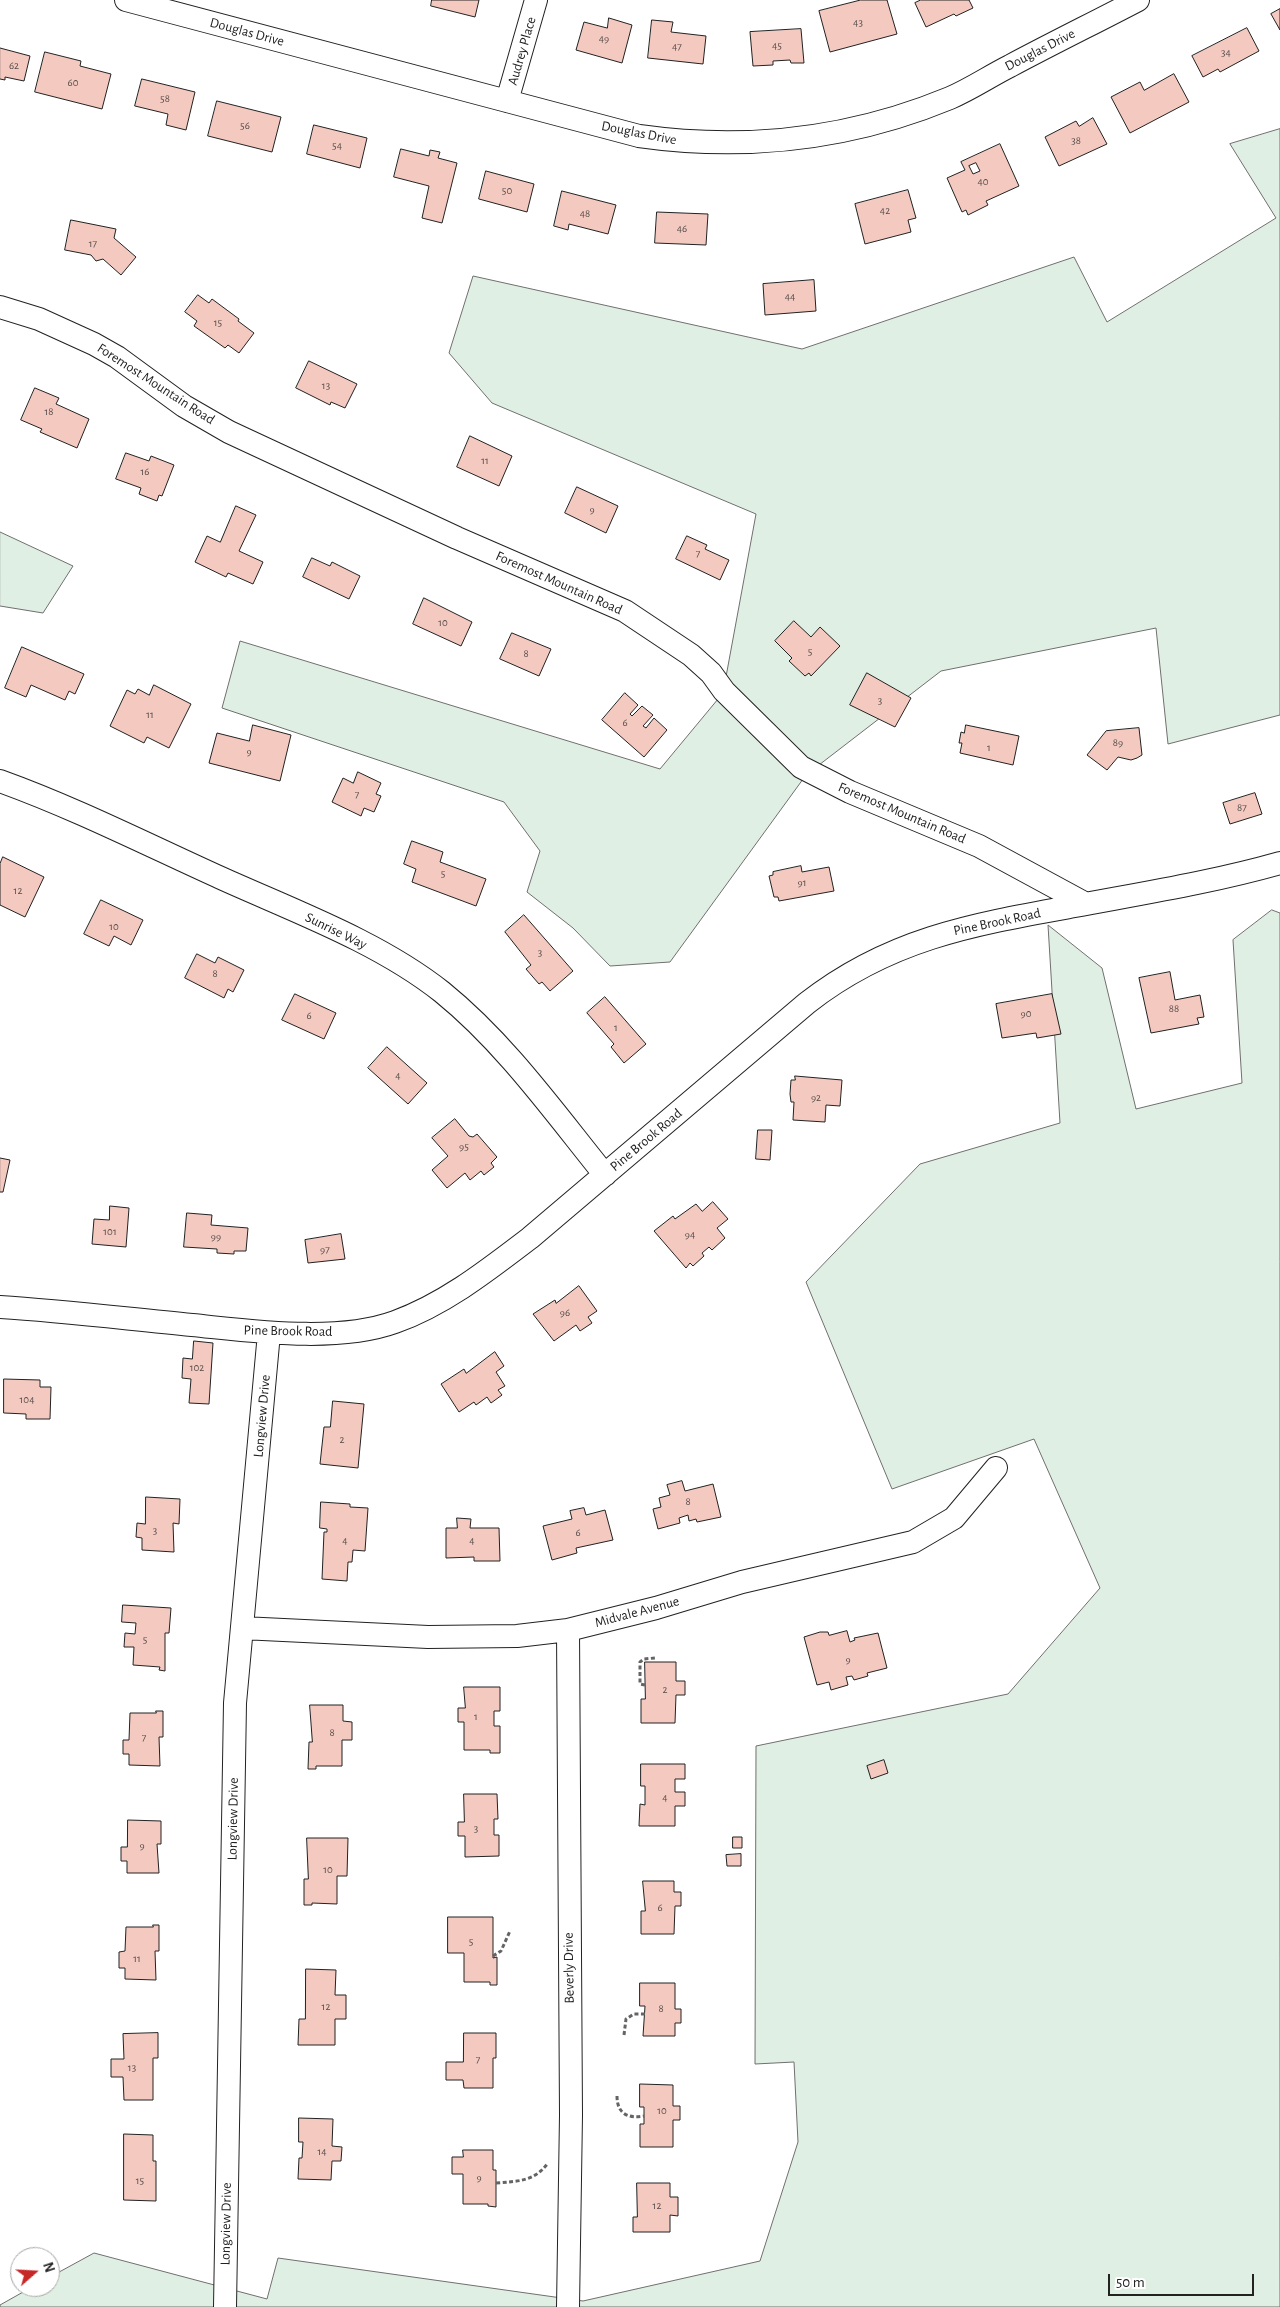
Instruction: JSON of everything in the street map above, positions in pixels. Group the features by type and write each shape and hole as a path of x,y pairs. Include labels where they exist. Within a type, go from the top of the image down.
{"street":[{"name":"Douglas Drive","path":"126,0 639,136 666,140 755,142 808,138 863,127 907,115 952,97 1138,0"},
{"name":"Audrey Place","path":"508,102 536,0"},
{"name":"Foremost Mountain Road","path":"0,307 39,318 94,344 117,357 184,406 230,432 457,538 624,611 691,656 704,667 724,691 801,767 850,792 978,846 1086,904"},
{"name":"Sunrise Way","path":"0,781 303,915 410,969 443,993 488,1037 531,1084 605,1175"},
{"name":"Pine Brook Road","path":"0,1307 270,1333 315,1334 368,1329 394,1322 419,1312 487,1270 530,1238 807,1003 833,982 856,969 929,937 981,923 1245,873 1280,864"},
{"name":"Longview Drive","path":"225,2307 234,1712 270,1333"},
{"name":"Midvale Avenue","path":"242,1628 428,1637 517,1636 568,1630 656,1608 742,1582 913,1542 954,1518 996,1468"},
{"name":"Beverly Drive","path":"568,1630 571,2114 568,2307"}],"path":[{"path":"645,1685 640,1684 640,1662 644,1659 655,1658"},
{"path":"493,1956 501,1951 510,1931"},
{"path":"624,2035 625,2023 628,2017 644,2014"},
{"path":"617,2096 617,2107 621,2112 633,2117 644,2116"},
{"path":"496,2183 519,2182 533,2178 549,2163"}],"green space":[{"path":"1280,129 1280,715 1168,744 1156,628 941,671 806,775 670,962 610,966 573,928 527,892 540,851 504,802 222,708 240,641 660,769 723,693 756,514 492,403 449,353 473,276 802,349 1074,257 1107,322 1276,218 1230,144"},
{"path":"0,532 73,566 43,613 0,606"},
{"path":"1272,910 1280,913 1280,2307 0,2307 0,2305 14,2297 60,2297 60,2272 94,2253 267,2299 278,2258 583,2301 760,2261 798,2142 794,2062 755,2064 756,1746 1008,1694 1100,1588 1034,1439 892,1489 806,1282 920,1164 1060,1123 1048,925 1102,968 1136,1109 1242,1083 1233,940"}],"building":[{"path":"432,0 479,0 475,17 431,6"},
{"path":"861,0 887,0 897,34 830,52 819,11"},
{"path":"921,0 969,0 973,8 956,16 954,14 926,27 915,3"},
{"path":"1280,9 1280,30 1271,14"},
{"path":"609,18 632,25 622,63 576,50 584,22 607,28"},
{"path":"652,20 673,22 671,32 706,36 703,64 648,58"},
{"path":"1247,28 1259,51 1220,72 1218,69 1203,77 1192,56"},
{"path":"801,29 804,63 791,63 790,60 773,61 773,65 753,66 750,32"},
{"path":"0,48 30,56 24,81 5,77 5,80 0,79"},
{"path":"45,52 81,61 80,66 111,74 102,109 35,92"},
{"path":"1174,74 1189,102 1130,133 1111,97 1140,82 1144,90"},
{"path":"142,79 195,92 186,130 166,125 168,114 135,106"},
{"path":"217,101 281,117 272,152 208,136"},
{"path":"1093,118 1107,144 1059,166 1045,137 1076,121 1079,126"},
{"path":"314,125 367,138 360,168 307,154"},
{"path":"1000,144 1019,186 986,201 988,205 968,215 966,210 962,212 947,178 965,170 961,162","holes":["976,163 980,171 973,174 969,166"]},
{"path":"401,149 429,156 430,150 440,152 438,158 457,163 442,223 422,218 429,186 394,177"},
{"path":"486,171 534,184 527,212 479,199"},
{"path":"908,190 916,218 908,220 911,232 865,244 855,204"},
{"path":"562,191 616,205 608,234 569,224 568,230 554,226"},
{"path":"657,212 708,214 706,245 655,243"},
{"path":"71,220 116,229 114,238 136,257 121,275 103,259 96,261 91,255 65,250"},
{"path":"814,280 816,311 765,315 763,284"},
{"path":"198,295 209,303 212,299 254,333 239,353 228,345 225,348 194,326 197,321 185,312"},
{"path":"309,361 357,384 345,408 331,402 330,405 296,388"},
{"path":"35,388 59,398 56,404 89,419 77,448 40,432 42,429 21,420"},
{"path":"470,436 512,456 499,486 457,467"},
{"path":"126,453 149,461 151,456 174,465 162,496 159,495 157,501 139,494 141,488 116,479"},
{"path":"577,487 618,506 606,533 565,513"},
{"path":"236,506 256,515 239,551 263,562 253,584 228,573 226,577 195,562 207,536 220,542"},
{"path":"687,536 707,545 705,549 729,560 720,580 676,559"},
{"path":"312,558 330,566 332,562 360,576 349,599 303,577"},
{"path":"424,598 472,622 461,646 413,624"},
{"path":"794,621 811,637 820,627 840,646 811,676 809,673 805,676 789,661 792,658 775,641"},
{"path":"512,633 551,649 539,676 500,659"},
{"path":"22,647 84,674 75,694 69,691 65,700 31,685 26,697 5,688"},
{"path":"867,673 911,698 895,727 850,705"},
{"path":"154,685 191,704 169,748 147,737 144,743 110,726 127,690 135,694 138,689 149,695"},
{"path":"625,693 638,705 630,714 632,716 642,706 653,715 643,726 646,728 654,718 667,730 644,757 602,720"},
{"path":"253,725 291,735 280,781 209,763 217,733 249,741"},
{"path":"966,725 1019,736 1013,765 960,753 962,743 959,743 961,732 964,733"},
{"path":"1139,728 1142,755 1137,758 1131,760 1118,757 1107,770 1087,755 1106,731"},
{"path":"358,772 381,783 376,794 381,796 374,812 364,808 361,816 332,802 343,778 353,783"},
{"path":"1255,793 1262,814 1230,824 1223,803"},
{"path":"412,841 443,852 440,862 486,879 476,906 412,882 416,869 404,864"},
{"path":"3,857 44,877 25,917 0,905 0,864"},
{"path":"801,866 802,872 829,867 834,891 779,901 778,897 774,897 769,876 773,875 773,872"},
{"path":"101,900 143,920 131,945 114,936 109,946 84,934"},
{"path":"524,915 573,971 550,991 542,982 539,984 526,969 531,965 505,932"},
{"path":"197,954 215,963 218,957 244,970 233,992 228,989 224,998 185,978"},
{"path":"1170,972 1175,1000 1200,995 1204,1017 1197,1018 1199,1024 1151,1033 1139,978"},
{"path":"295,994 336,1013 324,1039 282,1020"},
{"path":"1052,994 1061,1034 1037,1038 1036,1033 1002,1038 996,1004"},
{"path":"605,997 646,1044 624,1063 611,1047 614,1044 587,1013"},
{"path":"387,1047 427,1083 408,1104 368,1068"},
{"path":"795,1076 842,1080 840,1106 826,1105 825,1122 793,1120 794,1102 791,1102 790,1094 791,1080 795,1080"},
{"path":"455,1119 469,1136 473,1137 477,1134 497,1157 491,1163 494,1167 484,1175 481,1171 470,1180 465,1173 447,1188 432,1170 448,1156 432,1138"},
{"path":"758,1130 772,1130 770,1160 756,1159"},
{"path":"0,1158 10,1160 3,1192 0,1192"},
{"path":"713,1202 728,1219 717,1228 725,1238 712,1250 709,1247 702,1253 704,1256 693,1266 690,1263 686,1268 654,1231 673,1216 675,1219 696,1204 702,1211"},
{"path":"110,1206 129,1208 126,1247 92,1244 94,1219 109,1220"},
{"path":"187,1213 212,1215 211,1225 248,1228 246,1251 234,1251 234,1254 217,1253 217,1249 184,1247"},
{"path":"341,1234 345,1259 308,1263 305,1240"},
{"path":"579,1286 597,1311 588,1317 592,1323 580,1331 576,1325 554,1341 533,1314 555,1300 556,1303"},
{"path":"194,1341 213,1343 209,1404 189,1403 191,1379 182,1378 183,1358 192,1359"},
{"path":"495,1352 504,1366 496,1372 505,1386 498,1390 502,1395 491,1403 487,1397 476,1405 474,1402 459,1412 441,1384 464,1369 466,1373"},
{"path":"4,1379 40,1380 40,1387 51,1387 50,1419 26,1419 26,1414 4,1413"},
{"path":"333,1401 364,1404 358,1468 320,1464 324,1427 330,1427"},
{"path":"682,1481 685,1491 713,1484 721,1517 697,1522 696,1519 689,1521 688,1515 679,1518 680,1523 658,1529 653,1509 661,1507 659,1498 670,1495 667,1485"},
{"path":"146,1497 180,1499 179,1524 173,1523 174,1552 142,1550 142,1538 136,1537 137,1523 145,1524"},
{"path":"321,1502 350,1504 350,1507 368,1508 365,1551 353,1550 352,1562 348,1562 347,1581 322,1579 324,1532 327,1532 327,1529 320,1528"},
{"path":"584,1508 586,1515 605,1510 613,1540 576,1548 577,1553 552,1560 543,1526 572,1519 570,1511"},
{"path":"457,1518 471,1519 470,1528 499,1528 500,1561 474,1561 474,1557 446,1558 446,1528 457,1528"},
{"path":"123,1605 171,1608 169,1633 165,1633 165,1671 159,1670 160,1667 133,1665 134,1647 124,1647 125,1633 135,1634 136,1623 122,1622"},
{"path":"847,1631 850,1642 855,1640 854,1638 878,1633 887,1668 867,1673 868,1676 854,1680 852,1676 846,1677 848,1685 831,1690 829,1682 817,1685 804,1637 820,1632 828,1632 829,1635"},
{"path":"645,1662 676,1662 676,1681 685,1681 685,1695 676,1695 675,1723 641,1723 641,1699 645,1699"},
{"path":"464,1687 500,1687 500,1711 494,1711 494,1726 500,1726 500,1753 490,1753 490,1750 464,1750 464,1722 458,1722 458,1708 465,1708"},
{"path":"310,1705 343,1705 343,1721 352,1722 352,1740 342,1740 342,1766 316,1766 316,1769 308,1769 309,1742 312,1742"},
{"path":"156,1711 163,1711 163,1737 159,1737 160,1766 129,1765 129,1754 123,1754 123,1740 129,1740 130,1713 156,1713"},
{"path":"884,1760 888,1773 871,1779 867,1766"},
{"path":"641,1764 685,1764 685,1779 675,1779 675,1792 685,1792 685,1806 675,1806 675,1826 639,1826 640,1804 645,1805 645,1786 641,1786"},
{"path":"464,1794 497,1794 498,1819 494,1819 494,1835 499,1835 499,1856 465,1857 465,1836 458,1836 458,1822 464,1822"},
{"path":"128,1820 161,1821 161,1844 157,1844 159,1873 127,1873 127,1861 121,1861 121,1847 127,1847"},
{"path":"733,1837 742,1837 742,1848 733,1848"},
{"path":"307,1838 348,1838 347,1876 337,1876 337,1904 312,1903 312,1905 304,1905 304,1879 308,1879"},
{"path":"741,1854 741,1866 727,1866 726,1855"},
{"path":"643,1881 674,1881 674,1892 681,1892 681,1906 675,1906 674,1934 641,1934 641,1911 645,1911"},
{"path":"448,1917 493,1917 493,1958 497,1957 497,1985 490,1985 490,1982 464,1982 464,1953 448,1953"},
{"path":"153,1925 159,1925 159,1951 155,1951 156,1980 125,1979 125,1968 119,1968 119,1952 125,1951 126,1927 153,1927"},
{"path":"306,1969 336,1970 335,1995 346,1995 346,2019 335,2019 335,2045 298,2045 299,2019 305,2019"},
{"path":"640,1983 675,1983 675,2009 681,2009 681,2023 675,2023 675,2036 643,2036 645,2006 640,2006"},
{"path":"158,2033 158,2058 153,2058 153,2100 124,2100 123,2077 111,2077 111,2059 124,2059 123,2034"},
{"path":"464,2033 496,2033 496,2058 493,2058 493,2088 464,2088 463,2080 446,2080 446,2062 463,2062"},
{"path":"640,2084 673,2085 673,2106 680,2106 680,2120 673,2120 673,2147 640,2147 640,2124 644,2124 644,2107 640,2107"},
{"path":"299,2118 333,2119 332,2146 342,2147 341,2161 332,2161 331,2180 298,2179 299,2158 302,2158 303,2142 299,2142"},
{"path":"124,2134 153,2135 153,2161 156,2161 156,2201 124,2200"},
{"path":"463,2150 493,2150 493,2170 496,2170 496,2207 488,2206 488,2204 463,2204 463,2174 452,2174 452,2157 463,2157"},
{"path":"637,2183 670,2183 670,2197 678,2197 678,2216 670,2215 670,2232 633,2232 633,2217 637,2217"}]}
